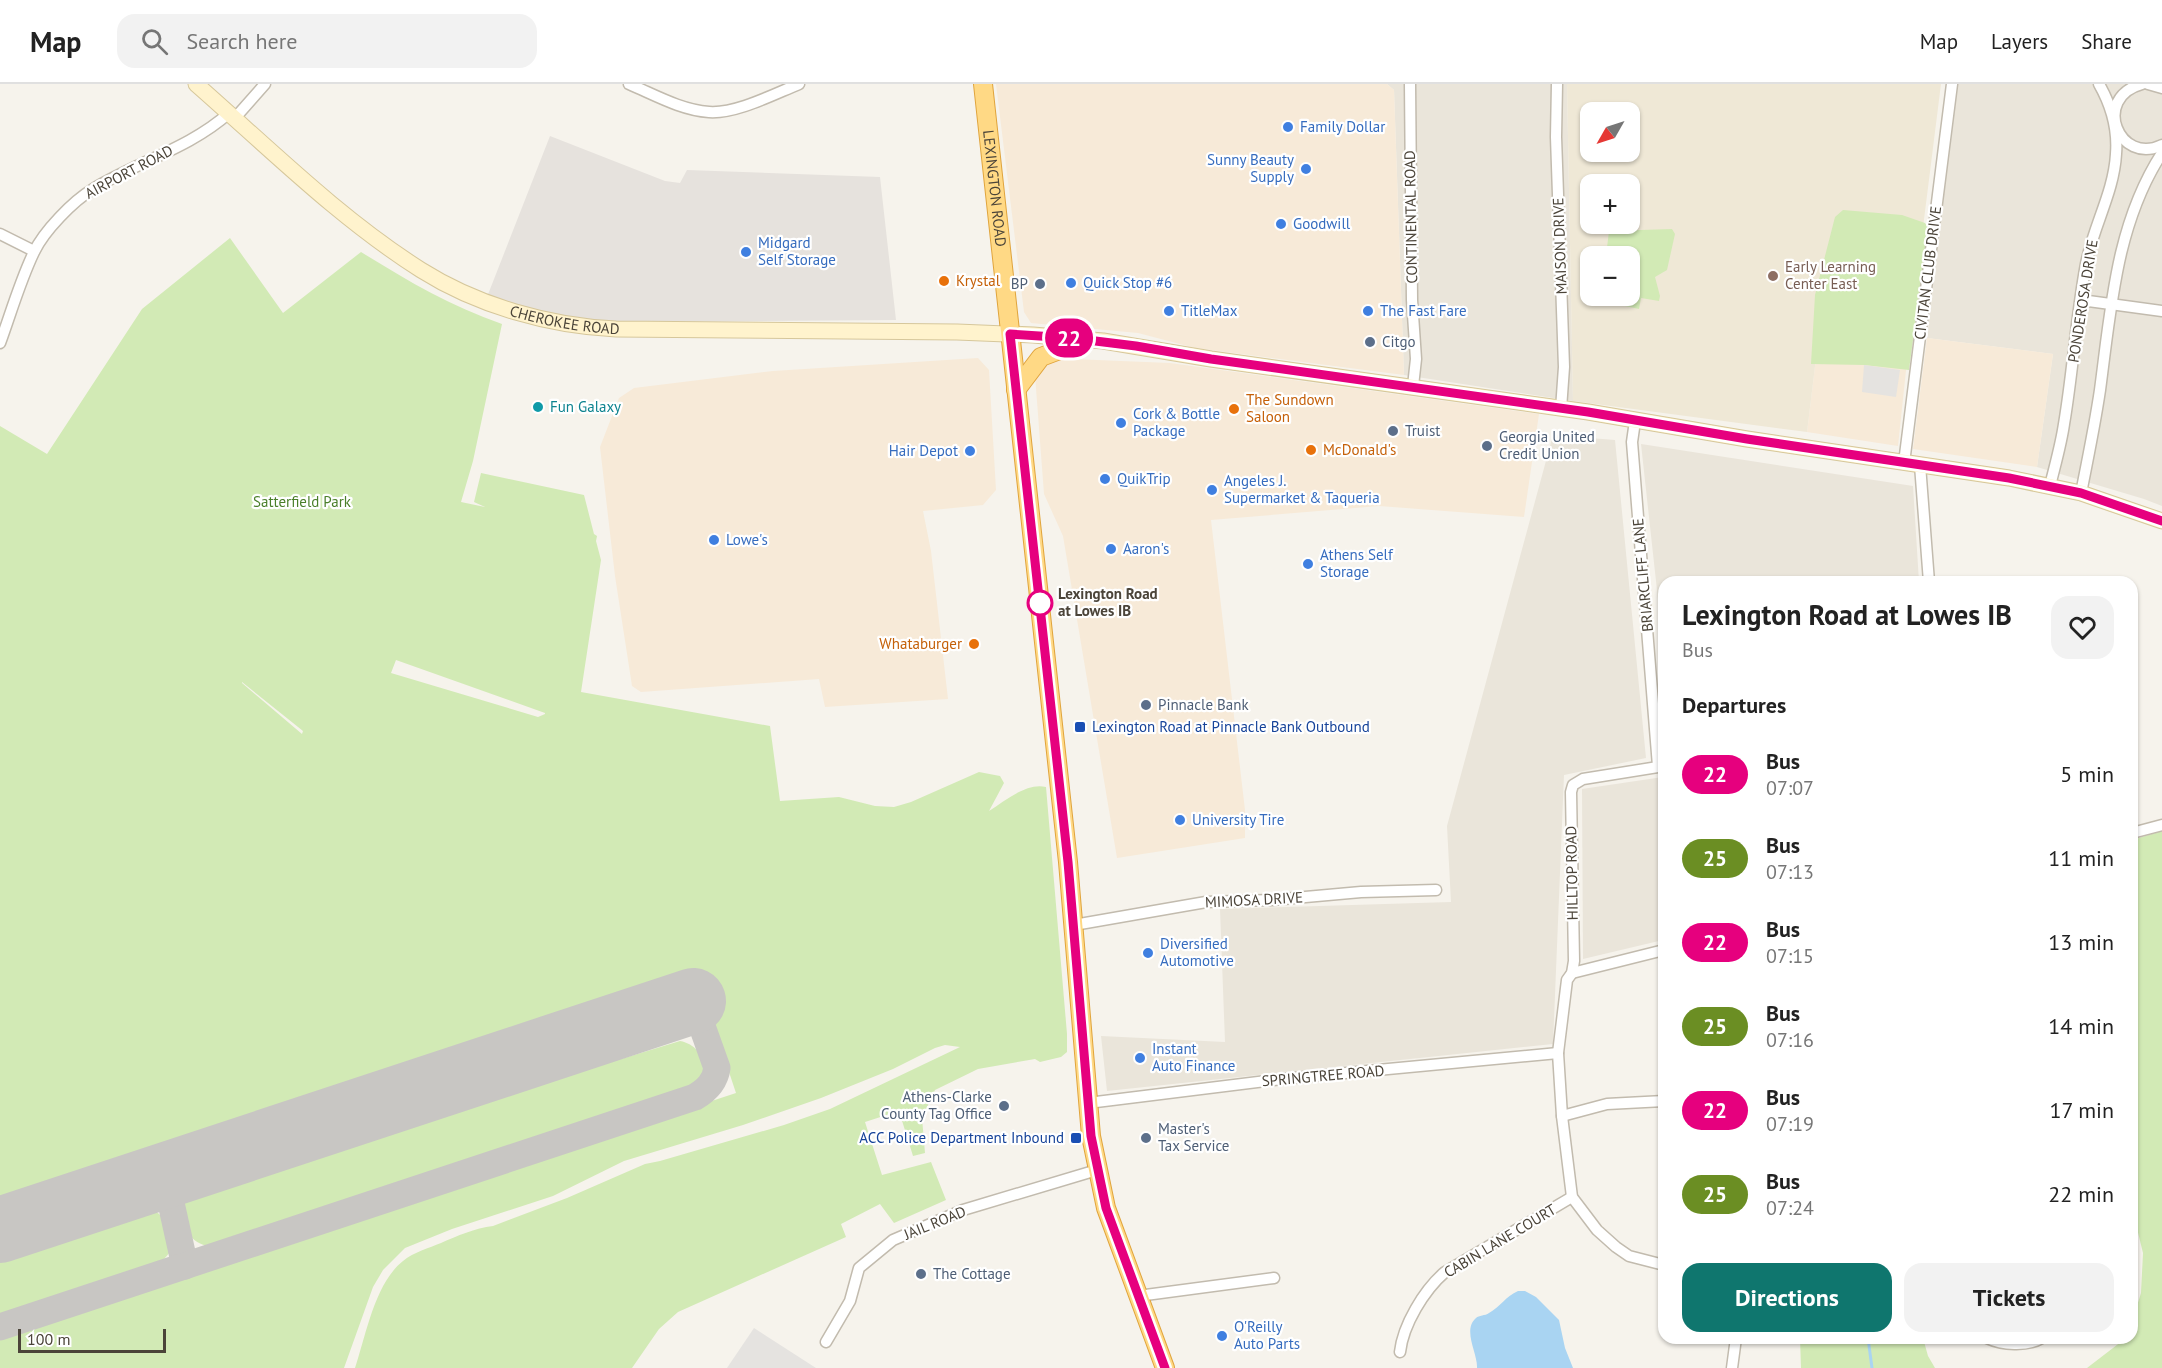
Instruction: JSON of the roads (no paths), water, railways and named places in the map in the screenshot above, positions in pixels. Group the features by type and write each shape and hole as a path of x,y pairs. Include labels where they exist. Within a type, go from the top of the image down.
{"highway":[{"name":"LEXINGTON ROAD","path":"983,84 1074,925 1088,1103 1097,1170 1117,1239 1165,1368"},
{"path":"1016,390 1041,357 1086,340"}],"main road":[{"name":"CHEROKEE ROAD","path":"196,84 358,227 423,272 473,296 527,316 585,327 616,329 1010,334 1086,340 1413,386 2050,486 2081,493 2162,521"}],"street":[{"name":"AIRPORT ROAD","path":"0,343 34,251 72,204 93,189 232,116 265,84"},
{"path":"629,84 684,107 711,112 736,108 799,84"},
{"name":"CONTINENTAL ROAD","path":"1410,84 1412,300 1416,359 1413,386"},
{"name":"MAISON DRIVE","path":"1557,84 1556,136 1563,367 1561,409"},
{"name":"CIVITAN CLUB DRIVE","path":"1928,576 1912,464 1952,84"},
{"name":"PONDEROSA DRIVE","path":"2050,486 2064,423 2091,242 2112,184 2115,164 2115,122 2109,104 2098,84"},
{"path":"2142,84 2124,93 2117,101 2114,112 2118,133 2134,147 2145,149 2162,145"},
{"path":"2149,84 2161,86"},
{"name":"PONDEROSA DRIVE","path":"2081,493 2095,425 2119,259 2136,201 2162,153"},
{"path":"0,234 34,251"},
{"path":"2081,300 2162,311"},
{"name":"BRIARCLIFF LANE","path":"1635,421 1632,442 1658,732"},
{"name":"HILLTOP ROAD","path":"1572,1197 1562,1116 1558,1053 1567,980 1572,973 1574,961 1571,792 1573,785 1583,779 1658,766"},
{"path":"2138,831 2162,825"},
{"name":"MIMOSA DRIVE","path":"1074,925 1206,902 1272,900 1361,892 1436,890"},
{"path":"1572,973 1658,952"},
{"name":"SPRINGTREE ROAD","path":"1088,1103 1282,1079 1558,1053"},
{"path":"1562,1116 1607,1104 1658,1101"},
{"name":"JAIL ROAD","path":"826,1342 850,1301 859,1269 893,1240 963,1210 1097,1170"},
{"path":"1572,1197 1598,1230 1616,1247 1629,1256 1658,1263"},
{"name":"CABIN LANE COURT","path":"1400,1352 1401,1342 1419,1303 1436,1280 1445,1272 1572,1197"},
{"path":"1138,1296 1274,1278"},
{"path":"1732,1368 1735,1344"}],"water":[{"path":"1518,1291 1525,1291 1536,1297 1559,1320 1565,1348 1573,1368 1477,1368 1470,1335 1472,1323 1477,1317 1493,1311"}],"waterway":[{"path":"1869,1344 1872,1368"}],"place":[{"name":"Family Dollar","path":"1288,127"},
{"name":"Sunny Beauty Supply","path":"1306,169"},
{"name":"Goodwill","path":"1281,224"},
{"name":"Midgard Self Storage","path":"746,252"},
{"name":"Early Learning Center East","path":"1773,276"},
{"name":"Krystal","path":"944,281"},
{"name":"Quick Stop #6","path":"1071,283"},
{"name":"BP","path":"1040,284"},
{"name":"TitleMax","path":"1169,311"},
{"name":"The Fast Fare","path":"1368,311"},
{"name":"Citgo","path":"1370,342"},
{"name":"Fun Galaxy","path":"538,407"},
{"name":"The Sundown Saloon","path":"1234,409"},
{"name":"Cork & Bottle Package","path":"1121,423"},
{"name":"Truist","path":"1393,431"},
{"name":"Georgia United Credit Union","path":"1487,446"},
{"name":"McDonald's","path":"1311,450"},
{"name":"Hair Depot","path":"970,451"},
{"name":"QuikTrip","path":"1105,479"},
{"name":"Angeles J. Supermarket & Taqueria","path":"1212,490"},
{"name":"Lowe's","path":"714,540"},
{"name":"Aaron's","path":"1111,549"},
{"name":"Athens Self Storage","path":"1308,564"},
{"name":"Lexington Road at Lowes IB","path":"1040,603"},
{"name":"Whataburger","path":"974,644"},
{"name":"Pinnacle Bank","path":"1146,705"},
{"name":"Lexington Road at Pinnacle Bank Outbound","path":"1080,727"},
{"name":"University Tire","path":"1180,820"},
{"name":"Diversified Automotive","path":"1148,953"},
{"name":"Instant Auto Finance","path":"1140,1058"},
{"name":"Athens-Clarke County Tag Office","path":"1004,1106"},
{"name":"ACC Police Department Inbound","path":"1076,1138"},
{"name":"Master's Tax Service","path":"1146,1138"},
{"name":"The Cottage","path":"921,1274"},
{"name":"O'Reilly Auto Parts","path":"1222,1336"}],"park label":[{"name":"Satterfield Park","path":"302,502"}]}
